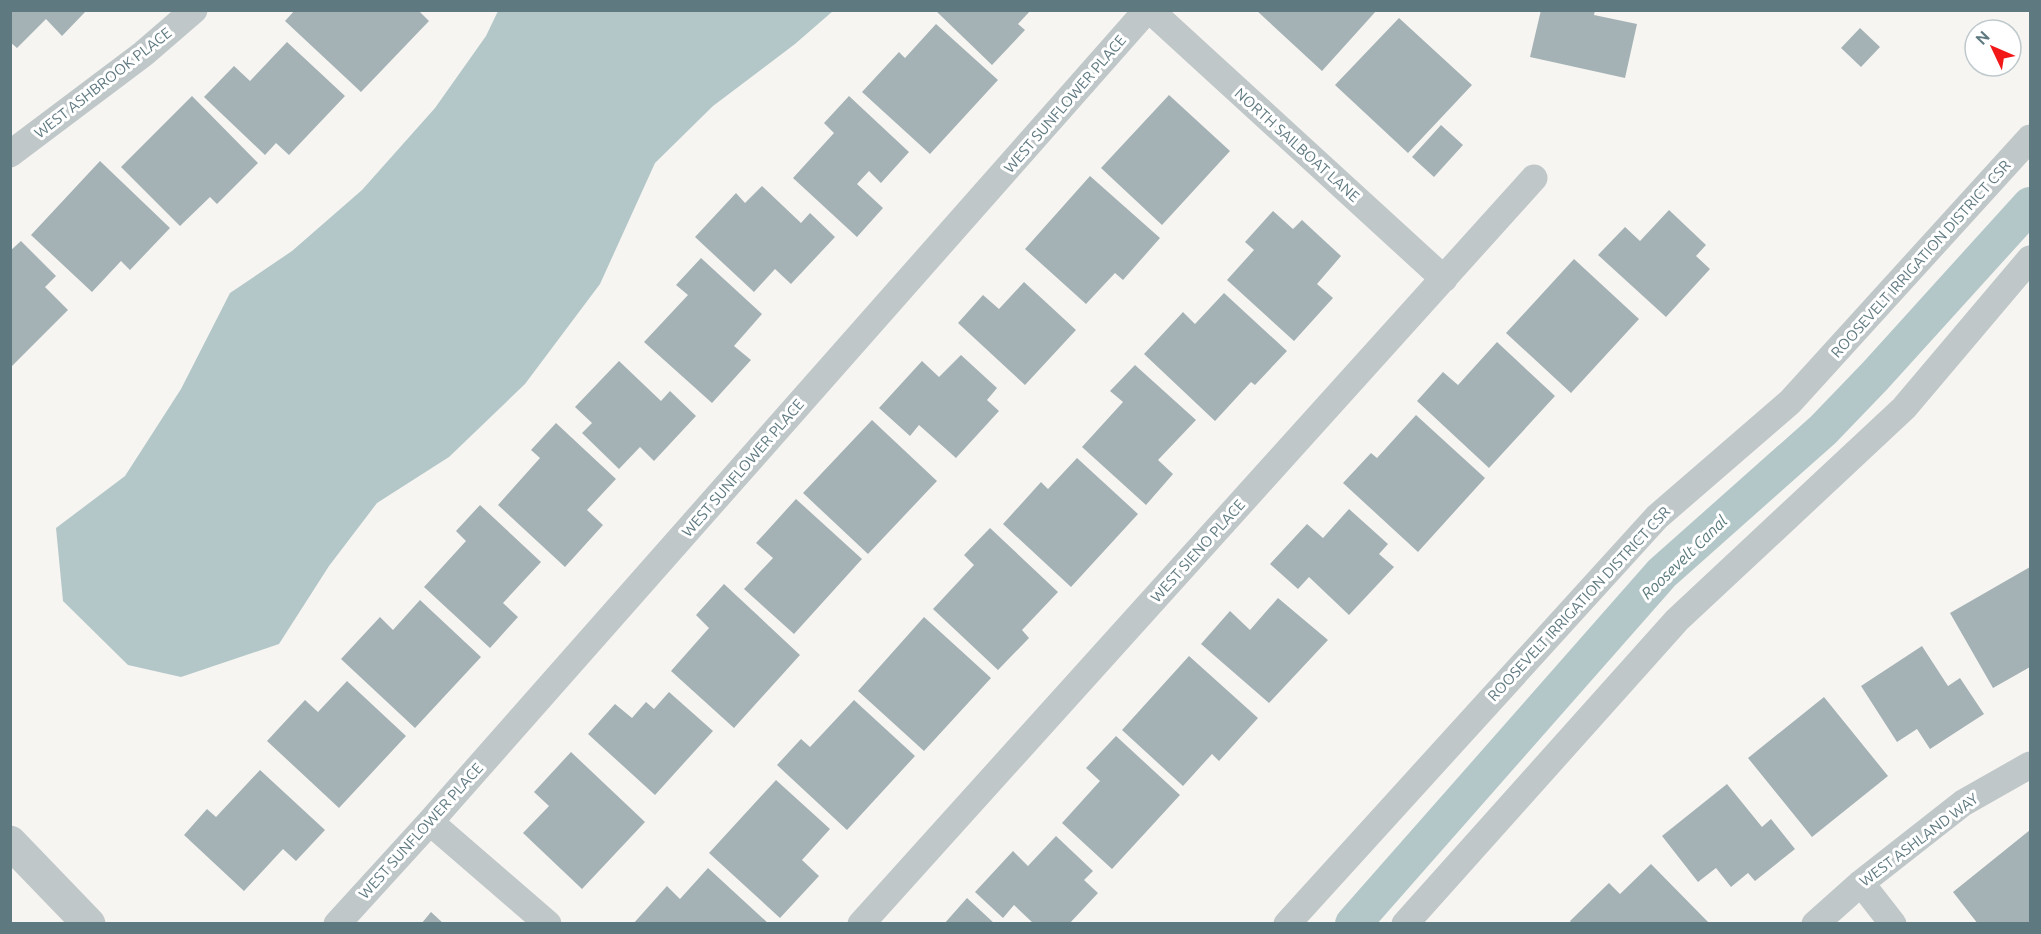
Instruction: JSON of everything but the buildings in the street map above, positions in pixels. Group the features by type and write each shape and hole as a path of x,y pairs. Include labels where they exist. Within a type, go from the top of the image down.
{"street":[{"name":"WEST ASHBROOK PLACE","path":"10,154 143,54 194,10"},
{"name":"NORTH SAILBOAT LANE","path":"1149,10 1444,279"},
{"name":"WEST SUNFLOWER PLACE","path":"337,924 1149,10"},
{"name":"ROOSEVELT IRRIGATION DISTRICT CSR","path":"1287,924 1649,526 1790,402 2031,138"},
{"name":"WEST SIENO PLACE","path":"861,924 1534,178"},
{"path":"1405,924 1677,620 1904,408 2031,259"},
{"name":"WEST ASHLAND WAY","path":"1815,924 1861,883 1963,803 2031,765"},
{"path":"430,822 548,924"},
{"path":"10,842 89,924"},
{"path":"1861,883 1893,924"}],"shaded area":[{"path":"498,11 833,11 795,44 713,106 655,163 600,284 525,384 449,457 377,503 329,566 279,644 181,677 128,665 63,601 56,528 125,476 181,389 230,293 292,251 362,190 435,108 486,36"}],"waterway":[{"name":"Roosevelt Canal","path":"1353,924 1662,573 1823,430 2030,205"}]}
